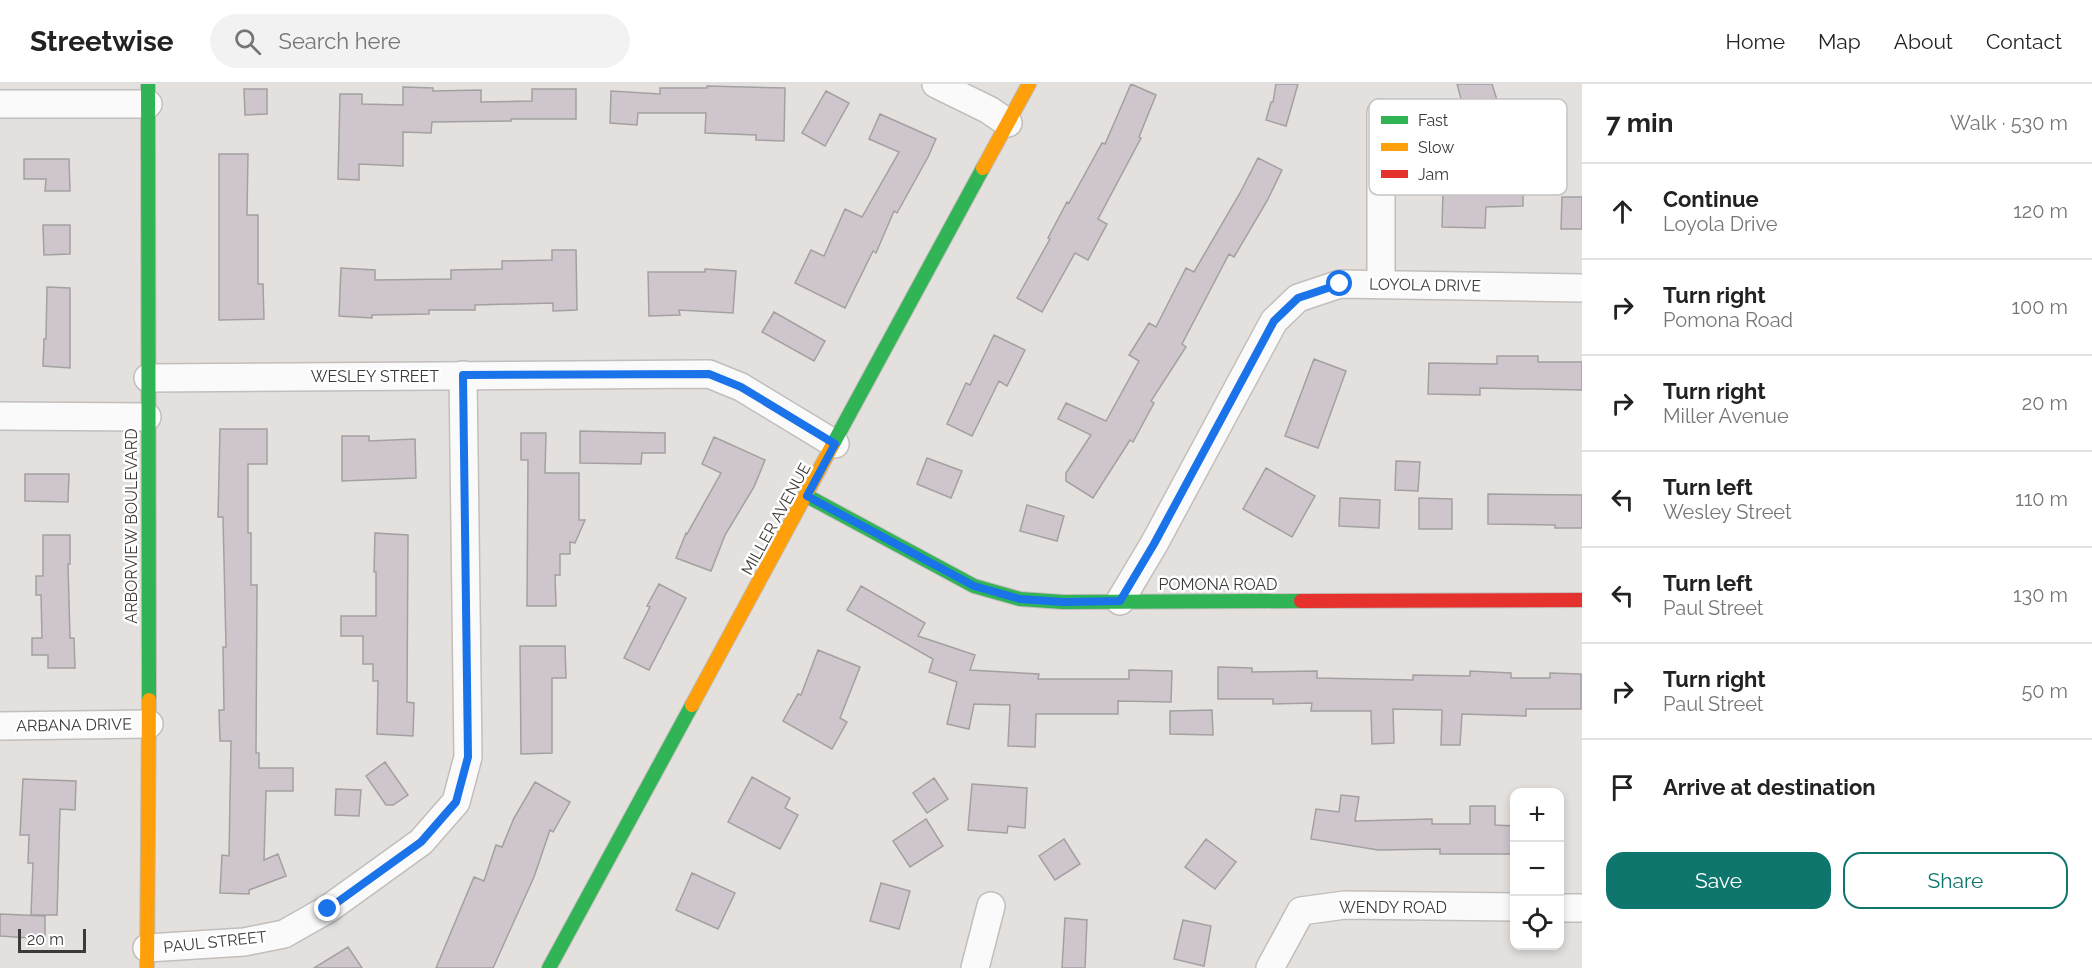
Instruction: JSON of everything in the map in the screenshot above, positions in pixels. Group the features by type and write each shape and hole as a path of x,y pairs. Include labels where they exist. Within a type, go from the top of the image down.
{"street":[{"path":"936,84 989,110 1008,123"},
{"name":"MILLER AVENUE","path":"549,968 1029,84"},
{"path":"0,104 148,94"},
{"name":"ARBORVIEW BOULEVARD","path":"147,958 148,94"},
{"path":"1381,195 1381,284"},
{"name":"LOYOLA DRIVE","path":"1120,601 1154,544 1274,321 1298,298 1340,284 1582,288"},
{"name":"WESLEY STREET","path":"148,378 709,374 741,387 835,444"},
{"name":"PAUL STREET","path":"147,958 284,934 328,909 421,842 456,802 468,757 463,375"},
{"path":"0,417 147,417"},
{"name":"POMONA ROAD","path":"807,496 974,586 1020,599 1063,602 1582,600"},
{"name":"ARBANA DRIVE","path":"0,726 149,724"},
{"name":"WENDY ROAD","path":"1270,968 1301,911 1345,905 1510,907"},
{"path":"975,968 991,906"},
{"path":"1564,908 1582,908"}],"building":[{"path":"1131,84 1156,95 1139,137 1141,138 1098,219 1107,224 1088,260 1075,253 1042,312 1017,298 1050,239 1048,238 1067,202 1069,203 1102,143 1105,144"},
{"path":"1276,84 1298,84 1286,126 1266,120 1271,102 1273,102"},
{"path":"1457,84 1492,84 1497,99 1461,99"},
{"path":"707,86 785,88 784,141 756,140 756,135 705,133 706,113 638,113 637,125 610,123 611,91 660,94 660,88 707,88"},
{"path":"403,87 433,88 433,91 481,90 481,102 532,101 532,89 576,89 576,119 432,122 431,133 403,132 403,166 359,164 359,180 338,179 340,94 362,94 362,104 403,105"},
{"path":"244,89 267,89 267,114 245,115"},
{"path":"826,91 849,103 825,146 802,133"},
{"path":"880,114 936,139 897,213 894,211 876,253 873,251 845,308 795,283 811,250 824,256 845,209 862,217 899,152 869,139"},
{"path":"219,154 248,154 247,215 258,215 258,284 263,284 264,319 219,320"},
{"path":"1258,158 1282,170 1267,201 1234,257 1229,254 1182,344 1186,347 1151,401 1154,403 1133,442 1130,440 1093,498 1066,481 1066,473 1091,435 1058,419 1066,403 1106,421 1139,361 1129,355 1149,323 1156,327 1186,268 1194,272"},
{"path":"24,159 69,159 70,191 45,191 46,179 24,179"},
{"path":"1443,195 1523,195 1523,206 1486,207 1485,228 1442,227"},
{"path":"1562,197 1582,197 1582,229 1561,229"},
{"path":"43,225 70,225 70,254 44,255"},
{"path":"552,250 576,250 577,310 553,311 553,303 475,305 475,310 429,310 429,314 372,315 372,318 339,316 341,268 375,270 375,280 451,279 451,270 502,269 502,261 552,260"},
{"path":"705,269 736,271 733,313 679,310 680,315 649,316 648,272 705,272"},
{"path":"47,287 70,288 70,368 43,366"},
{"path":"774,312 825,341 814,361 762,332"},
{"path":"994,335 1025,350 1007,386 999,381 972,436 947,424 966,383 970,385"},
{"path":"1497,356 1538,356 1538,362 1582,362 1582,390 1480,388 1480,395 1428,394 1429,363 1497,364"},
{"path":"1314,359 1346,371 1318,448 1285,436"},
{"path":"220,429 267,429 267,464 248,464 251,585 257,585 256,753 259,753 259,768 293,768 293,791 266,791 264,860 278,854 286,876 249,890 249,894 220,893 222,855 229,856 231,741 220,741 219,710 224,710 223,647 226,647 223,517 218,517"},
{"path":"580,431 665,433 665,453 642,453 641,464 580,463"},
{"path":"521,433 546,433 545,473 579,473 579,520 585,520 575,543 570,542 570,554 560,554 560,575 555,575 556,606 527,606 528,460 521,460"},
{"path":"342,436 369,436 369,441 415,439 416,478 342,481"},
{"path":"714,437 765,460 754,487 725,535 711,571 676,558 686,533 721,473 702,464"},
{"path":"927,458 962,471 951,498 917,484"},
{"path":"1396,461 1420,462 1418,491 1395,490"},
{"path":"1266,468 1315,496 1292,537 1243,509"},
{"path":"25,474 69,474 68,502 25,501"},
{"path":"1488,494 1582,495 1582,528 1555,528 1555,525 1488,524"},
{"path":"1340,498 1380,500 1379,528 1339,526"},
{"path":"1419,498 1452,499 1452,529 1419,529"},
{"path":"1027,505 1064,516 1057,541 1020,531"},
{"path":"375,533 408,535 407,702 414,703 413,736 377,734 378,681 373,681 373,664 363,664 363,636 341,636 341,616 376,616"},
{"path":"43,535 70,535 70,564 68,564 70,638 74,638 75,668 48,668 48,655 32,655 32,638 42,638 41,595 36,595 36,576 43,576"},
{"path":"659,584 686,598 649,670 624,658"},
{"path":"861,586 925,623 918,636 975,655 970,670 1039,674 1038,679 1129,679 1129,670 1172,671 1171,702 1118,701 1118,714 1036,714 1035,747 1008,746 1010,705 974,704 969,729 947,724 957,682 929,672 933,659 847,610"},
{"path":"520,646 565,646 566,678 552,678 552,753 521,754"},
{"path":"818,650 860,667 840,718 847,722 832,749 783,721 798,694 801,695"},
{"path":"1218,667 1252,668 1252,672 1317,671 1317,678 1413,680 1413,675 1470,676 1470,671 1511,673 1511,678 1550,678 1550,673 1581,674 1581,709 1526,709 1526,716 1462,714 1460,745 1441,745 1442,710 1393,709 1394,743 1372,744 1371,711 1311,711 1312,703 1273,704 1273,699 1218,699"},
{"path":"1212,710 1213,735 1170,734 1170,711"},
{"path":"385,762 408,795 393,805 386,805 366,776"},
{"path":"752,777 790,798 785,808 798,815 780,849 728,822"},
{"path":"934,778 948,799 927,813 913,793"},
{"path":"23,779 76,781 75,810 60,809 57,915 31,915 33,863 28,863 29,835 20,835"},
{"path":"535,782 570,802 553,832 550,830 534,877 493,968 436,968 474,877 484,881 496,845 502,847 514,818"},
{"path":"972,784 1027,788 1025,828 1008,826 1007,833 968,830"},
{"path":"336,789 361,790 359,816 335,815"},
{"path":"1341,795 1359,797 1355,821 1432,819 1432,824 1470,824 1470,806 1495,806 1495,825 1510,826 1510,854 1440,854 1440,849 1378,850 1311,839 1316,809 1339,812"},
{"path":"926,819 943,846 910,867 893,841"},
{"path":"1064,839 1080,864 1055,880 1039,856"},
{"path":"1206,839 1236,862 1215,889 1185,867"},
{"path":"692,873 735,893 718,929 676,910"},
{"path":"881,883 910,891 899,929 870,921"},
{"path":"0,914 45,916 45,939 0,936"},
{"path":"1065,918 1087,920 1085,968 1062,968"},
{"path":"1183,920 1211,926 1204,966 1174,959"},
{"path":"348,947 362,968 314,968"}],"traffic: fast":[{"path":"148,84 149,700"},
{"path":"832,446 983,168"},
{"path":"807,496 974,586 1020,599 1063,602 1301,601"},
{"path":"549,968 692,705"}],"traffic: slow":[{"path":"983,168 1029,84"},
{"path":"692,705 832,446"},
{"path":"147,968 149,700"}],"traffic: jam":[{"path":"1301,601 1582,600"}],"route":[{"path":"328,909 421,842 456,802 468,757 463,375 709,374 741,387 835,444 807,496 974,586 1020,599 1063,602 1120,601 1154,544 1274,321 1298,298 1340,284"}]}
